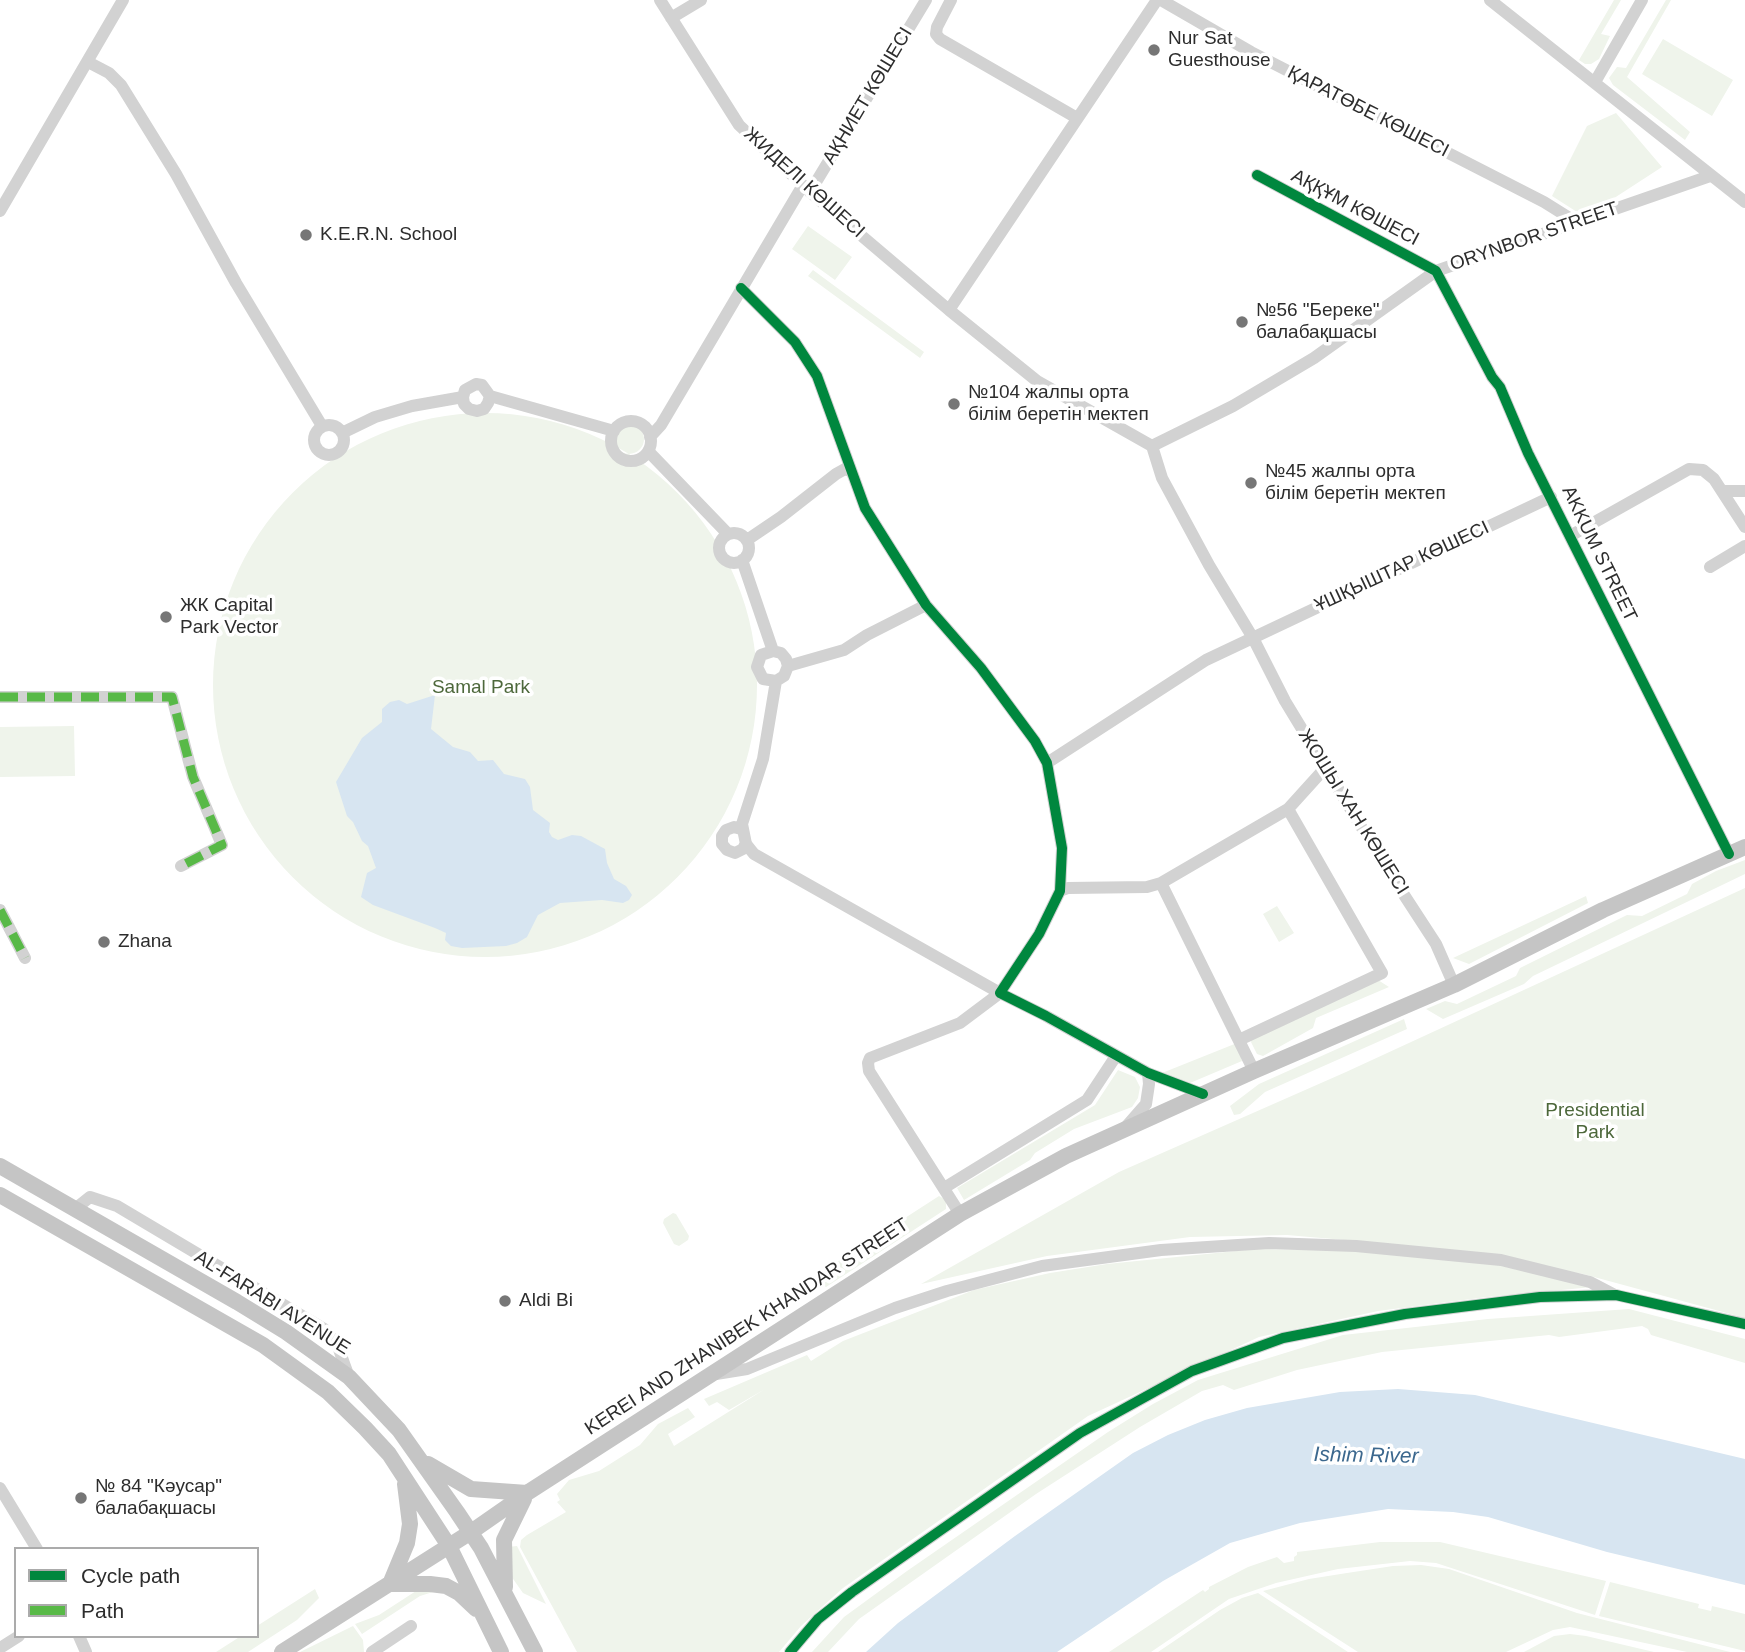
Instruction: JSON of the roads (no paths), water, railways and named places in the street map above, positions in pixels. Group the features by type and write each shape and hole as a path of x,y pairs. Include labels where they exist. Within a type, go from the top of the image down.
{"main road":[{"name":"KEREI AND ZHANIBEK KHANDAR STREET","path":"282,1652 960,1214 1066,1156 1254,1071 1273,1059 1389,1014 1454,985 1603,910 1745,847"},
{"name":"AL-FARABI AVENUE","path":"0,1166 276,1326 349,1377 399,1430 471,1532 535,1652"},
{"name":"AL-FARABI AVENUE","path":"0,1195 263,1345 328,1392 366,1427 389,1454 449,1546 502,1652"},
{"path":"117,1262 130,1240"},
{"path":"422,1460 471,1489 527,1493 504,1540 505,1595"},
{"path":"404,1478 410,1524 407,1543 390,1584 446,1586 459,1593 484,1616"}],"street":[{"path":"0,211 123,0"},
{"name":"ЖИДЕЛІ КӨШЕСІ","path":"660,0 739,125 806,188 1037,381 1152,446"},
{"path":"671,18 701,0"},
{"name":"АҚНИЕТ КӨШЕСІ","path":"650,437 661,425 741,288 926,0"},
{"path":"951,0 937,27 936,34 940,39 1077,118"},
{"path":"949,310 1159,0"},
{"name":"ҚАРАТӨБЕ КӨШЕСІ","path":"1159,0 1251,52 1544,202 1576,222"},
{"path":"1490,0 1745,202"},
{"path":"1595,82 1642,0"},
{"path":"88,62 109,73 121,85 176,174 236,283 322,426"},
{"name":"АҚҚҰМ КӨШЕСІ","path":"1257,175 1436,271"},
{"name":"ORYNBOR STREET","path":"1152,446 1233,406 1314,358 1436,271 1710,176"},
{"name":"AKKUM STREET","path":"1436,271 1492,377 1500,387 1528,453 1729,854"},
{"path":"741,288 795,342 817,376 865,508 926,605 981,668 1035,741 1047,764 1062,848 1060,891 1039,934 1000,993 960,1023 870,1058 867,1063 869,1071 960,1214"},
{"path":"476,384 488,390 490,396 484,409 469,409 464,404 463,397 469,386 476,384"},
{"path":"490,396 614,430"},
{"path":"342,433 375,417 412,406 463,397"},
{"path":"632,421 642,424 650,437 652,442 649,452 641,459 631,462 614,451 611,441 614,430 632,421"},
{"path":"332,425 342,433 343,440 335,453 321,452 314,444 315,434 322,426 332,425"},
{"name":"ЖОШЫ ХАН КӨШЕСІ","path":"1152,446 1162,478 1176,505 1285,701 1436,944 1454,985"},
{"path":"649,452 728,534"},
{"path":"747,540 836,474 845,469 850,471"},
{"path":"1570,536 1689,470 1703,470 1714,479 1744,523"},
{"path":"1722,491 1745,491"},
{"name":"ҰШҚЫШТАР КӨШЕСІ","path":"1047,764 1206,660 1551,497"},
{"path":"737,533 747,540 749,549 742,560 729,561 720,552 723,538 728,534 737,533"},
{"path":"1710,567 1745,546"},
{"path":"742,560 774,650"},
{"path":"788,666 844,650 926,605"},
{"path":"774,650 781,653 788,666 784,676 776,681 763,678 757,667 761,655 774,650"},
{"path":"776,681 763,759 741,829 754,854 1147,1073 1203,1094"},
{"path":"0,697 172,697 193,777 222,845 181,866"},
{"path":"1060,891 1068,888 1147,887 1161,883 1288,809 1326,767"},
{"path":"1239,1040 1382,973 1288,809"},
{"path":"741,829 734,827 726,830 722,836 722,844 735,853 743,849 746,843"},
{"path":"1161,883 1254,1071"},
{"path":"0,910 25,958"},
{"path":"944,1188 1087,1100 1116,1056"},
{"path":"1124,1130 1146,1104 1149,1084 1147,1073"},
{"path":"75,1209 90,1197 103,1200 167,1229 324,1329 337,1344 349,1377"},
{"path":"712,1375 747,1369 883,1313 947,1291 1042,1266 1161,1250 1269,1243 1356,1246 1489,1259 1590,1282 1616,1295 1745,1324"},
{"path":"790,1652 818,1619 863,1584 1080,1433 1192,1371 1283,1338 1405,1314 1500,1301 1616,1295"},
{"path":"0,1488 36,1547"},
{"path":"372,1652 411,1626"},
{"path":"0,1648 16,1638"}],"water":[{"path":"435,695 431,729 453,747 470,752 478,761 493,760 504,774 525,779 530,787 533,810 550,823 549,832 552,837 558,840 572,835 581,836 605,849 607,863 614,879 626,886 632,895 629,900 623,903 602,900 560,903 538,915 527,937 517,943 462,948 451,946 445,940 446,933 373,905 361,897 367,873 376,868 368,846 347,816 336,782 362,738 382,722 382,709 390,702 399,700 407,704"},
{"name":"Ishim River","path":"1398,1389 1475,1395 1745,1459 1745,1585 1607,1552 1488,1517 1453,1512 1388,1509 1300,1523 1230,1543 1163,1581 1057,1652 866,1652 898,1623 1015,1536 1133,1453 1168,1435 1205,1420 1247,1408 1340,1392"}],"place":[{"name":"Nur Sat Guesthouse","path":"1154,50"},
{"name":"K.E.R.N. School","path":"306,235"},
{"name":"№56 \"Береке\" балабақшасы","path":"1242,322"},
{"name":"№104 жалпы орта білім беретін мектеп","path":"954,404"},
{"name":"№45 жалпы орта білім беретін мектеп","path":"1251,483"},
{"name":"ЖК Capital Park Vector","path":"166,617"},
{"name":"Zhana","path":"104,942"},
{"name":"Aldi Bi","path":"505,1301"},
{"name":"№ 84 \"Кәусар\" балабақшасы","path":"81,1498"}],"park label":[{"name":"Samal Park","path":"481,688"},
{"name":"Presidential Park","path":"1595,1122"}]}
